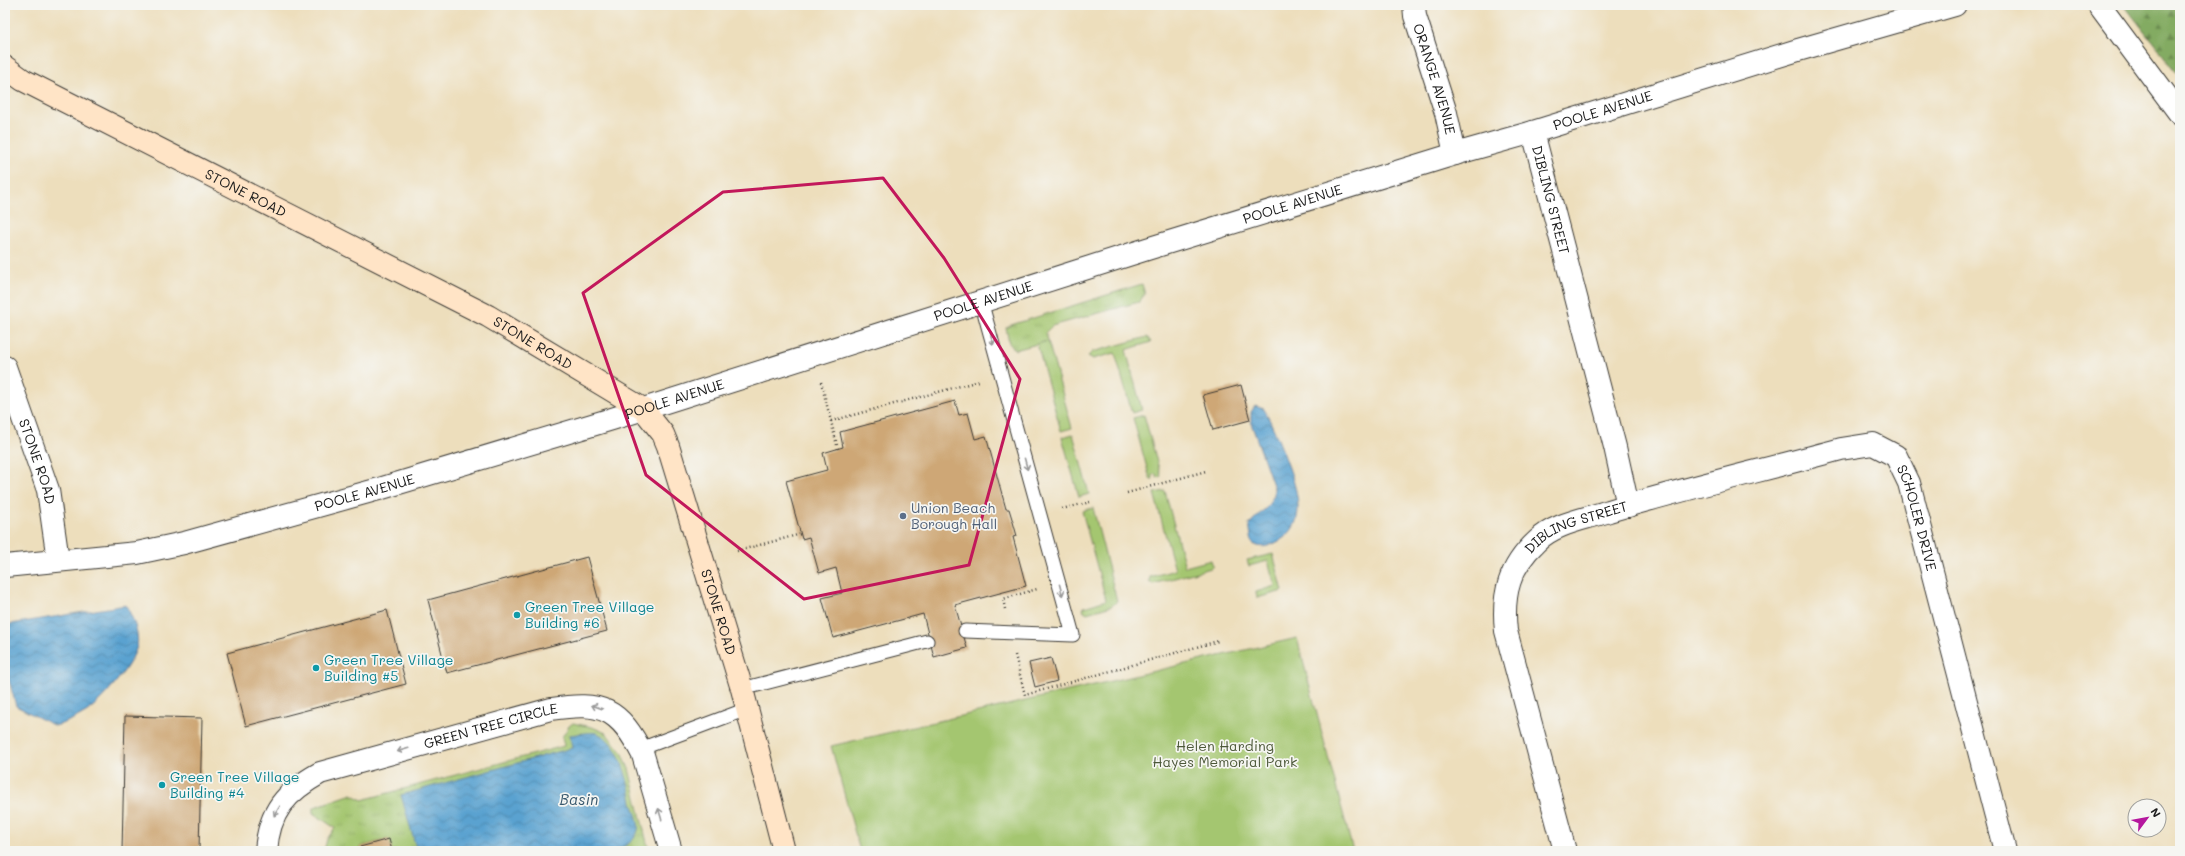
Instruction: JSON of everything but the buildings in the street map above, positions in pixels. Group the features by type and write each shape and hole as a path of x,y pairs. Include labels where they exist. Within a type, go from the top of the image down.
{"main road":[{"name":"STONE ROAD","path":"5,67 23,80 488,316 643,409 663,434 668,446 744,699 784,851"}],"street":[{"name":"ORANGE AVENUE","path":"1414,5 1415,16 1446,113 1455,154"},
{"name":"POOLE AVENUE","path":"5,566 137,553 184,543 379,489 643,409 981,301 1455,154 1533,132 1798,50 1955,5"},
{"path":"2099,5 2180,114"},
{"name":"DIBLING STREET","path":"1533,132 1615,447 1628,506 1556,527 1538,540 1519,561 1507,586 1504,609 1506,631 1565,851"},
{"name":"STONE ROAD","path":"5,367 48,490 58,560"},
{"name":"SCHOLER DRIVE","path":"1628,506 1841,449 1873,444 1896,456 1908,483 2005,851"},
{"name":"GREEN TREE CIRCLE","path":"266,851 268,832 278,808 286,798 302,784 320,773 551,709 590,705 619,719 640,749 671,851"}],"lane":[{"path":"965,631 1073,635 981,301"},
{"path":"640,749 744,699 927,641"}],"path":[{"path":"831,420 986,380"},
{"path":"821,382 838,449"},
{"path":"1127,493 1206,471"},
{"path":"1056,511 1090,502"},
{"path":"737,551 800,534"},
{"path":"1013,649 1025,695 1218,642"}],"highlighted area":[{"path":"883,178 944,258 1020,379 969,565 804,599 646,475 583,293 723,192"}],"green space":[{"path":"2124,5 2180,5 2180,77"},
{"path":"1142,284 1145,294 1139,302 1052,326 1046,332 1048,341 1015,350 1009,343 1006,328 1011,325"},
{"path":"1147,337 1151,342 1126,350 1142,410 1132,413 1115,353 1093,359 1088,356 1092,352"},
{"path":"1048,341 1072,428 1061,431 1037,344"},
{"path":"1144,415 1161,476 1157,478 1156,474 1152,475 1153,479 1150,479 1133,418"},
{"path":"1073,434 1089,494 1079,497 1062,437"},
{"path":"1165,491 1185,567 1211,560 1213,566 1211,568 1153,584 1149,582 1150,577 1175,570 1154,493"},
{"path":"1093,508 1117,601 1112,606 1087,613 1083,610 1084,607 1106,600 1082,511"},
{"path":"1273,554 1283,591 1257,598 1256,592 1275,586 1268,561 1249,566 1247,560"},
{"name":"Helen Harding Hayes Memorial Park","path":"1297,638 1353,851 860,851 831,746"},
{"name":"Basin","path":"573,723 592,727 606,733 623,754 629,769 649,851 392,851 388,839 360,847 361,851 324,851 327,839 335,828 313,813 313,809 317,806 352,794 362,800 564,746 562,737 569,726"}],"water":[{"path":"1255,406 1264,409 1272,426 1292,477 1298,502 1298,514 1295,525 1288,534 1277,542 1264,547 1252,543 1249,524 1267,507 1274,495 1274,488 1251,423 1251,412"},
{"path":"126,605 136,630 138,641 137,646 123,673 108,692 93,707 75,718 55,726 16,706 5,666 5,625"},
{"name":"Basin","path":"595,733 604,737 611,744 622,763 638,824 637,834 628,844 613,851 417,851 401,795 572,748 570,735"}],"place":[{"name":"Union Beach Borough Hall","path":"903,516"},
{"name":"Green Tree Village Building #6","path":"517,615"},
{"name":"Green Tree Village Building #5","path":"316,668"},
{"name":"Green Tree Village Building #4","path":"162,785"}]}
